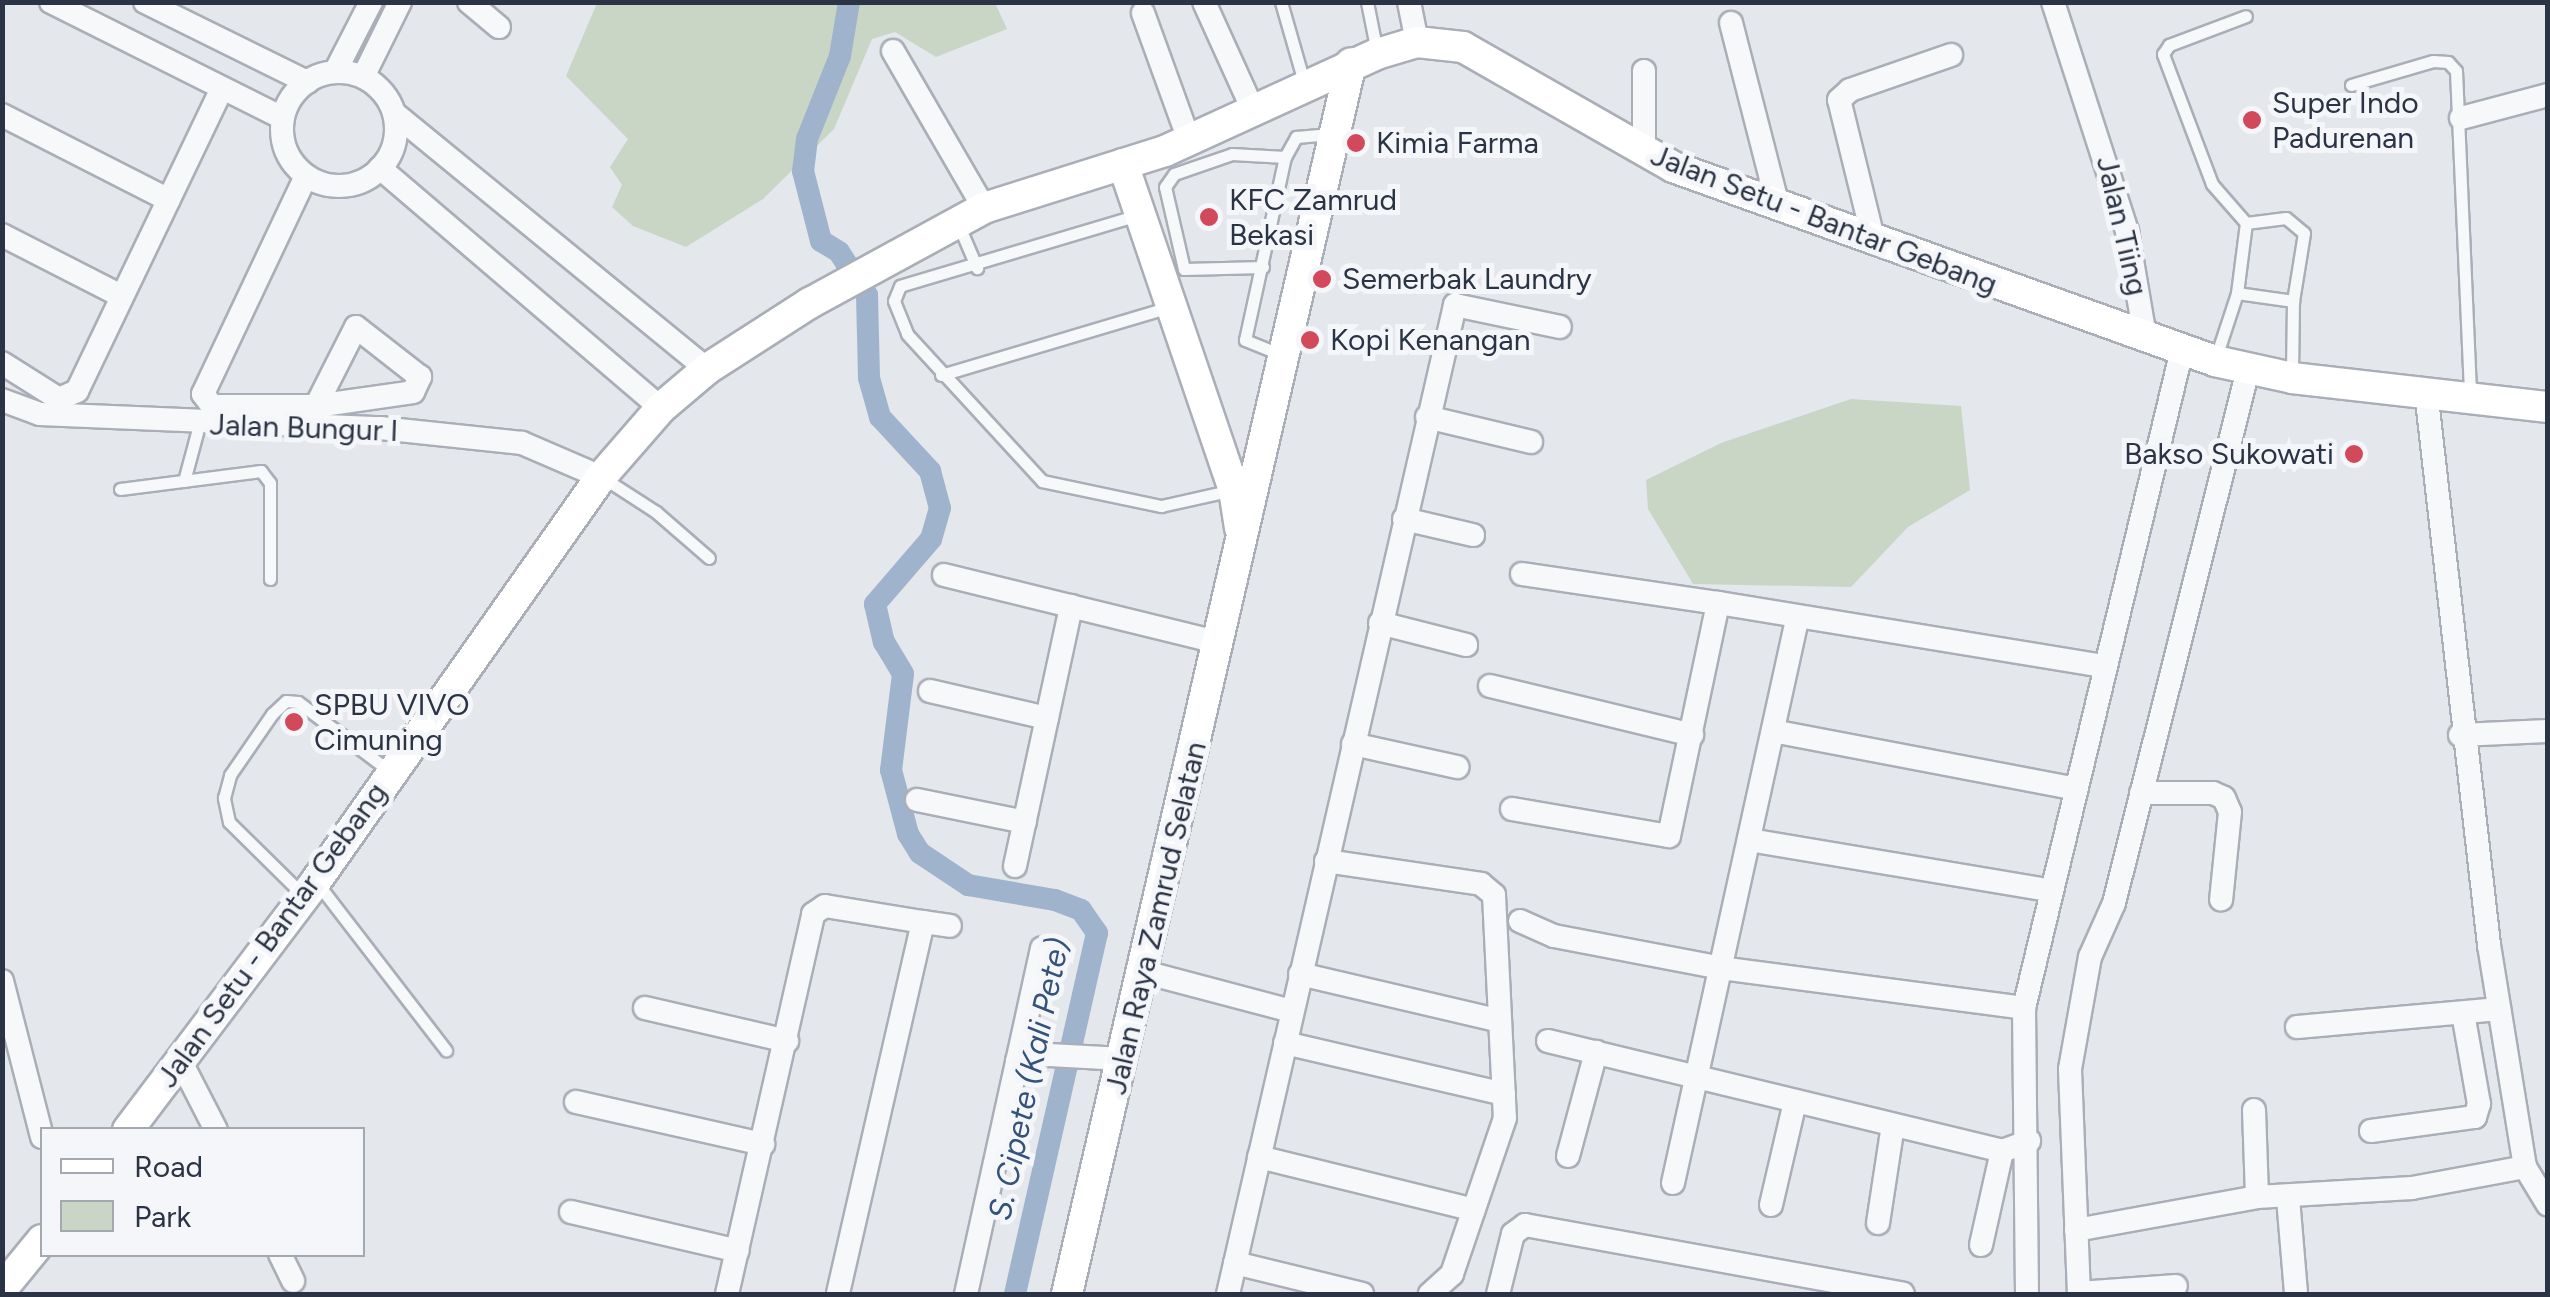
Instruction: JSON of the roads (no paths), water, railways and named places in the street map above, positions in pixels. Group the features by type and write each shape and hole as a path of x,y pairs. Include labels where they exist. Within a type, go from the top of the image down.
{"main road":[{"name":"Jalan Setu - Bantar Gebang","path":"130,1127 310,889 601,476 661,408 707,369 880,261 971,215 1189,140 1304,82 1417,42 1463,47 1497,62 1644,150 1778,206 2215,361 2292,378 2470,395 2548,407"},
{"name":"Jalan Raya Zamrud Selatan","path":"1066,1294 1110,1058 1144,972 1336,134 1364,59"},
{"name":"Jalan Raya Zamrud Selatan","path":"1123,164 1234,490 1242,542"},
{"path":"2,1288 40,1242"}],"street":[{"path":"51,2 283,118"},
{"path":"145,2 307,82"},
{"path":"335,72 372,2"},
{"path":"362,77 400,2"},
{"path":"469,2 498,26"},
{"path":"1204,2 1252,108"},
{"path":"1409,2 1417,42"},
{"name":"Jalan Tiing","path":"2053,2 2094,116 2128,231 2145,336"},
{"path":"1143,12 1189,140"},
{"path":"1730,23 1778,206"},
{"path":"894,51 971,215"},
{"path":"1874,242 1839,100 1850,90 1952,55"},
{"path":"394,113 392,149 380,168 354,184 306,176 286,150 283,118 307,82 335,72 362,77 394,113 707,369"},
{"path":"1644,72 1644,150"},
{"path":"2,363 59,398 71,398 222,89"},
{"path":"2461,118 2548,95"},
{"path":"2,116 169,200"},
{"path":"380,168 661,408"},
{"path":"306,176 202,394 212,406 316,406 413,392 420,377 356,327 316,406"},
{"path":"2,235 120,296"},
{"path":"1228,1294 1454,305 1560,327"},
{"path":"2027,1294 2030,1142 2024,1008 2073,788 2182,350"},
{"path":"2176,1286 2079,1294 2070,1069 2090,958 2114,902 2248,370"},
{"path":"2426,391 2460,735 2499,1009 2524,1166 2546,1202"},
{"name":"Jalan Bungur I","path":"2,400 40,414 199,425 380,428 522,443 601,476"},
{"path":"1427,417 1530,442"},
{"path":"1404,519 1473,535"},
{"path":"1522,574 2104,666"},
{"path":"944,575 1220,643"},
{"path":"1512,809 1667,838 1718,603"},
{"path":"1015,866 1071,606"},
{"path":"1674,1183 1798,620"},
{"path":"1380,623 1466,645"},
{"path":"1490,686 1692,735"},
{"path":"930,691 1047,718"},
{"path":"1773,730 2073,788"},
{"path":"2460,735 2548,731"},
{"path":"1352,744 1456,766"},
{"path":"2141,793 2214,792 2224,798 2230,812 2221,900"},
{"path":"917,800 1025,822"},
{"path":"1749,840 2049,890"},
{"path":"1326,861 1482,884 1494,895 1505,1118 1452,1274 1430,1294"},
{"path":"727,1294 818,908 950,926"},
{"path":"1520,921 1554,936 1721,968 2024,1008"},
{"path":"838,1294 923,922"},
{"path":"966,1294 1042,948"},
{"path":"1144,972 1292,1011"},
{"path":"1300,974 1500,1021"},
{"path":"2,981 40,1129"},
{"path":"645,1008 787,1041"},
{"path":"2297,1027 2499,1009"},
{"path":"2371,1132 2466,1123 2475,1117 2478,1104 2463,1013"},
{"path":"1548,1041 1696,1080 2002,1151 2030,1142"},
{"path":"1285,1043 1504,1094"},
{"path":"1568,1156 1596,1052"},
{"path":"1017,1061 1049,1055 1110,1058"},
{"path":"180,1060 214,1127"},
{"path":"576,1102 763,1144"},
{"path":"1771,1205 1795,1102"},
{"path":"2254,1110 2257,1196"},
{"path":"1878,1223 1894,1126"},
{"path":"1980,1246 2002,1151"},
{"path":"1258,1158 1474,1210"},
{"path":"2076,1230 2257,1196 2288,1198 2412,1188 2524,1166"},
{"path":"2288,1198 2296,1294"},
{"path":"571,1212 738,1251"},
{"path":"1498,1294 1513,1234 1526,1226 1903,1294"},
{"path":"281,1257 293,1281"},
{"path":"1235,1263 1362,1294"}],"lane":[{"path":"1282,2 1304,82"},
{"path":"1364,59 1367,2"},
{"path":"2215,361 2236,293 2246,223 2212,184 2163,54 2169,45 2246,16"},
{"path":"2351,86 2448,62 2461,118 2470,395"},
{"path":"1222,123 1232,154"},
{"path":"1285,356 1245,340 1284,158 1296,136 1336,134"},
{"path":"1263,267 1181,264 1167,180 1232,154 1284,158"},
{"path":"1142,213 977,268 900,286 896,293 907,334 1042,481 1160,506 1234,490"},
{"path":"971,215 977,268"},
{"path":"2246,223 2286,218 2304,232 2293,300 2292,378"},
{"path":"2236,293 2293,300"},
{"path":"941,375 1174,305"},
{"path":"184,481 199,425"},
{"path":"120,489 267,476 270,580"},
{"path":"601,476 656,512 709,558"},
{"path":"392,773 298,702 286,701 272,714 230,776 224,798 230,822 310,889 446,1050"}],"waterway":[{"name":"S. Cipete (Kali Pete)","path":"849,2 840,56 807,139 803,171 821,241 839,252 867,295 869,378 880,417 930,471 940,508 931,539 875,604 884,642 903,674 891,770 908,834 920,853 968,885 1055,900 1081,910 1097,933 1015,1294"}],"place":[{"name":"Super Indo Padurenan","path":"2252,120"},
{"name":"Kimia Farma","path":"1356,143"},
{"name":"KFC Zamrud Bekasi","path":"1209,217"},
{"name":"Semerbak Laundry","path":"1322,279"},
{"name":"Kopi Kenangan","path":"1310,340"},
{"name":"Bakso Sukowati","path":"2354,454"},
{"name":"SPBU VIVO Cimuning","path":"294,722"}]}
